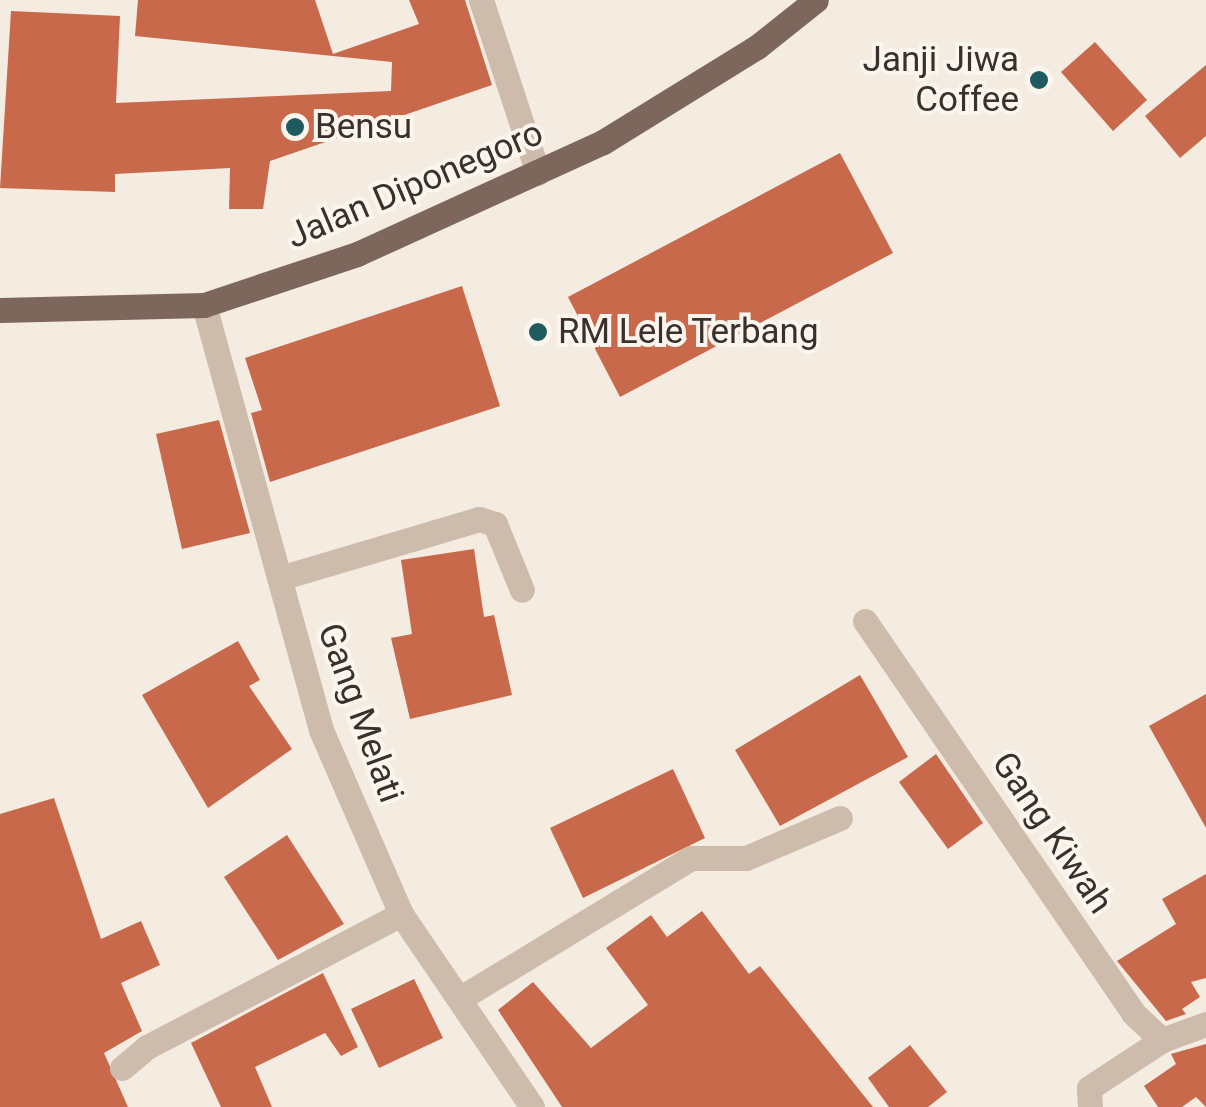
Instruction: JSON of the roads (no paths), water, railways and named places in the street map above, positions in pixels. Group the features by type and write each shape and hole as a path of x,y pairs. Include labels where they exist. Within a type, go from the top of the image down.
{"main road":[{"name":"Jalan Diponegoro","path":"0,310 204,305 358,254 538,173 757,47 816,0"}],"street":[{"path":"481,0 538,173"},
{"name":"Gang Melati","path":"204,305 321,730 401,914 532,1107"},
{"path":"280,578 480,519 496,524 522,590"},
{"name":"Gang Kiwah","path":"865,621 1133,1014 1162,1040"},
{"path":"459,999 691,858 746,858 840,818"},
{"path":"122,1068 147,1046 401,914"},
{"path":"1090,1107 1089,1088 1162,1040 1206,1024"}],"place":[{"name":"Janji Jiwa Coffee","path":"1039,80"},
{"name":"Bensu","path":"295,127"},
{"name":"RM Lele Terbang","path":"538,332"}]}
